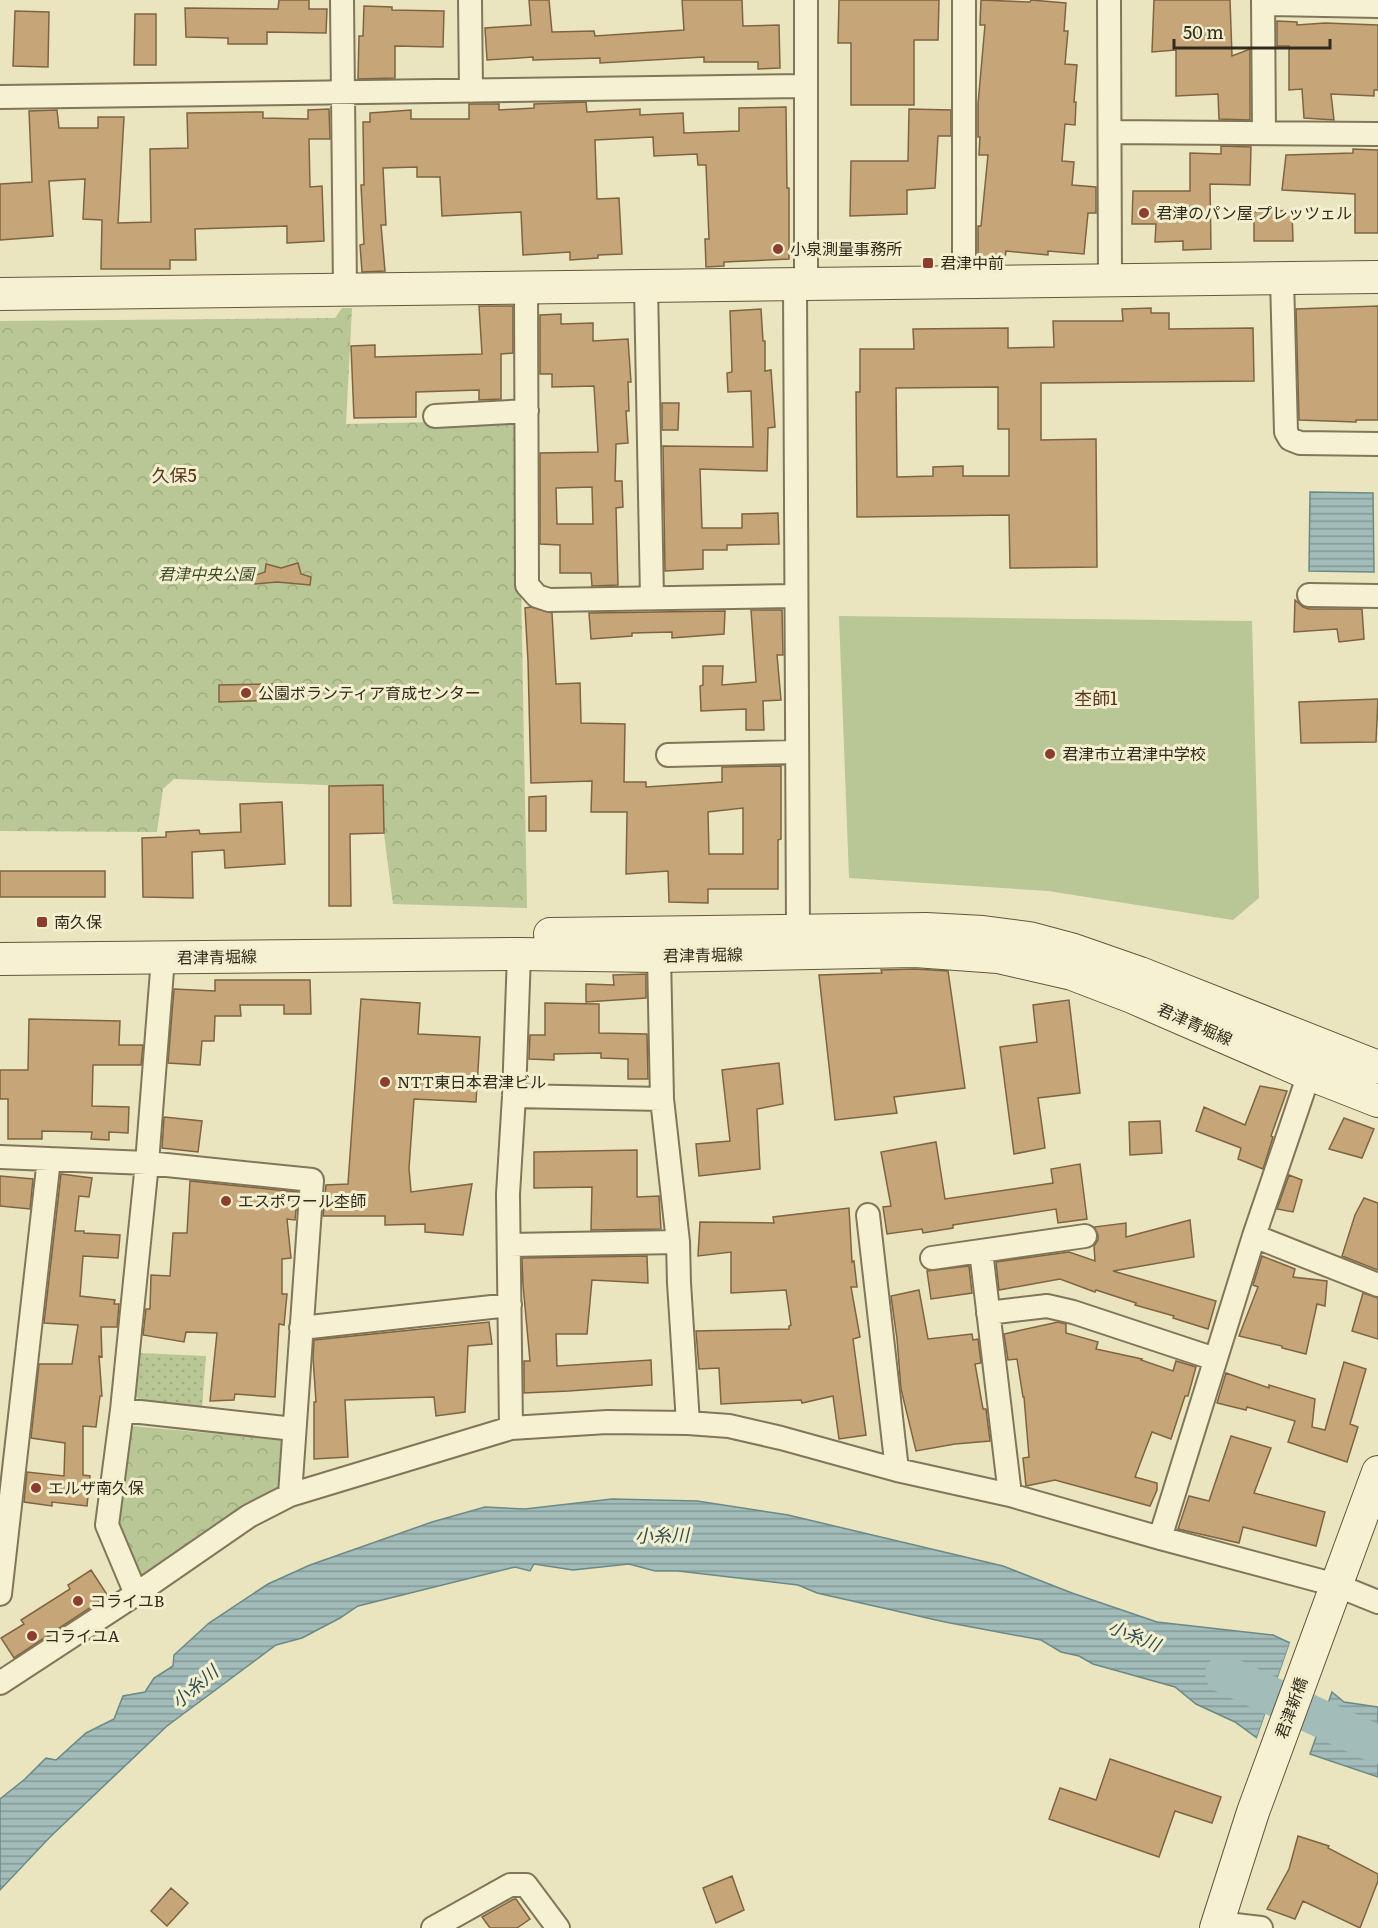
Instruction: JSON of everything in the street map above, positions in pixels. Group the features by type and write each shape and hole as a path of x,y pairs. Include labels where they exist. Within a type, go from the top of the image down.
{"main road":[{"path":"0,294 1378,276"},
{"name":"君津青堀線","path":"0,938 115,939 927,928 983,932 1029,938 1074,950 1140,973 1378,1067"},
{"name":"君津青堀線","path":"0,959 519,954 659,956 915,951 999,957 1072,974 1378,1101"},
{"name":"君津新橋","path":"1217,1925 1253,1812 1378,1472"}],"street":[{"path":"342,0 345,289"},
{"path":"470,0 471,91"},
{"path":"798,930 796,596 806,0"},
{"path":"964,0 964,282"},
{"path":"1109,0 1110,280"},
{"path":"1264,133 1263,2 1378,6"},
{"path":"0,97 806,86"},
{"path":"1110,132 1378,134"},
{"path":"1282,278 1286,432 1290,439 1300,443 1378,444"},
{"path":"646,286 652,598"},
{"path":"526,287 527,585 537,596 549,600 796,596"},
{"path":"435,416 527,411"},
{"path":"1309,595 1378,596"},
{"path":"668,755 797,752"},
{"path":"512,1428 508,1194 519,954"},
{"path":"659,956 662,1099 678,1242 688,1423"},
{"path":"136,1594 107,1525 122,1410 147,1163 163,958"},
{"path":"1160,1538 1254,1236 1309,1074"},
{"path":"514,1096 662,1099"},
{"path":"0,1157 147,1163 312,1180 290,1496"},
{"path":"0,1594 49,1159"},
{"path":"868,1215 897,1470"},
{"path":"932,1258 1085,1236"},
{"path":"1254,1236 1378,1285"},
{"path":"509,1245 678,1242"},
{"path":"981,1251 1010,1495"},
{"path":"301,1328 510,1305"},
{"path":"988,1313 1047,1306 1215,1359"},
{"path":"122,1410 294,1429"},
{"path":"0,1683 136,1594 249,1516 290,1496 512,1428 607,1422 729,1426 781,1438 897,1470 1010,1495 1160,1538 1332,1594 1378,1602"},
{"path":"433,1928 510,1885 526,1885 558,1928"},
{"path":"1217,1925 1262,1928"}],"green space":[{"name":"君津中央公園","path":"342,308 352,308 346,424 518,420 527,908 393,904 378,787 174,779 163,789 157,832 0,831 0,321 335,318"},
{"path":"839,616 1252,621 1259,898 1233,920 1048,891 849,878"},
{"path":"139,1353 206,1356 202,1408 143,1402 135,1396"},
{"path":"132,1426 284,1440 283,1484 273,1495 147,1579 135,1574 115,1529 129,1430"}],"water":[{"path":"1310,492 1373,493 1374,572 1309,571"},
{"path":"612,1499 697,1501 788,1515 1003,1566 1157,1622 1273,1635 1290,1643 1257,1738 1235,1722 1196,1704 1175,1687 1093,1664 1079,1656 1061,1652 1041,1640 945,1622 817,1593 798,1585 678,1571 655,1571 629,1564 573,1570 534,1564 530,1571 515,1567 358,1606 302,1638 276,1645 167,1726 50,1837 0,1890 0,1799 46,1758 56,1760 86,1733 114,1719 123,1696 145,1692 154,1678 173,1666 174,1655 209,1623 268,1584 310,1565 432,1522 485,1507 525,1509"},
{"path":"1332,1692 1344,1702 1378,1707 1378,1777 1310,1754"}],"pier":[{"path":"1291,1640 1293,1644 1259,1739 1256,1741"}],"building":[{"path":"279,0 309,0 309,9 327,9 326,33 267,32 267,44 228,44 228,38 186,37 185,8 278,9"},
{"path":"529,0 549,0 552,32 594,31 595,36 684,30 682,0 742,0 743,26 779,25 780,68 758,69 758,62 704,62 704,57 600,63 600,58 533,60 533,57 487,60 485,28 531,25"},
{"path":"839,0 939,0 938,40 914,40 914,105 851,105 851,43 838,43"},
{"path":"981,0 1066,3 1064,31 1068,31 1065,64 1077,65 1075,125 1065,124 1062,161 1074,162 1072,185 1096,187 1096,213 1088,213 1084,254 1048,251 1048,255 1006,251 1005,258 978,256 978,226 981,226 988,155 979,155 980,137 978,137 978,104 985,25 980,25"},
{"path":"1154,0 1230,0 1232,56 1250,49 1250,120 1219,119 1218,94 1176,96 1176,50 1152,52"},
{"path":"364,6 392,7 392,10 444,11 443,47 395,46 395,78 358,79 359,36 363,36"},
{"path":"15,11 49,12 48,67 13,66"},
{"path":"135,14 156,14 156,65 134,65"},
{"path":"1277,21 1297,22 1297,25 1325,23 1378,25 1378,90 1374,90 1374,96 1331,94 1334,120 1304,118 1302,89 1289,90 1289,46 1277,46"},
{"path":"586,102 587,112 640,109 640,115 683,113 684,133 739,131 739,108 786,107 789,259 724,262 724,266 706,267 705,239 709,239 706,165 698,165 697,154 654,156 653,137 595,140 597,199 619,198 622,254 570,260 570,252 523,255 521,212 442,216 440,177 417,177 417,167 383,168 386,225 381,225 385,271 362,272 360,245 364,244 361,185 364,185 363,122 370,122 370,113 411,110 411,119 469,119 469,104 499,104 499,110 534,108 534,104"},
{"path":"329,109 330,139 309,139 310,187 322,186 324,241 287,243 287,226 195,229 196,260 170,260 170,269 101,269 102,220 83,219 85,179 49,181 53,236 0,240 0,184 32,182 29,111 57,110 59,128 98,128 98,117 124,117 118,223 151,222 150,149 188,148 187,113 263,112 263,118 308,119 308,110"},
{"path":"909,109 951,110 951,136 938,136 935,188 907,190 907,214 850,216 851,161 908,161"},
{"path":"1221,146 1251,147 1250,185 1210,184 1211,249 1183,250 1183,241 1155,242 1156,224 1132,224 1133,191 1190,191 1190,153 1221,154"},
{"path":"1353,149 1378,150 1378,233 1355,233 1355,194 1282,190 1286,155 1353,153"},
{"path":"1292,210 1293,241 1254,241 1254,212"},
{"path":"479,306 513,306 513,353 501,354 501,399 479,400 479,390 416,392 416,417 354,418 351,346 375,345 375,357 482,354"},
{"path":"1378,306 1378,420 1356,420 1356,422 1299,420 1296,309"},
{"path":"1151,308 1151,313 1169,313 1169,329 1253,328 1254,381 1041,383 1041,440 1096,439 1097,567 1010,568 1009,515 857,517 856,392 860,392 860,349 914,349 913,329 1008,328 1008,348 1054,347 1053,321 1123,321 1122,309","holes":["998,387 998,429 1009,429 1009,476 963,476 963,466 933,467 933,476 897,477 896,388"]},
{"path":"761,309 763,341 765,341 765,371 771,370 775,427 768,428 767,471 700,469 702,528 742,528 742,514 778,513 779,544 727,545 727,550 703,550 703,569 665,571 663,446 753,447 751,391 728,392 727,373 732,372 730,311"},
{"path":"561,314 561,324 593,323 593,341 628,339 631,382 628,382 629,411 626,411 628,443 616,444 615,481 622,481 623,507 616,508 618,585 592,586 591,573 560,573 560,545 540,544 540,453 598,452 594,386 552,387 552,374 540,374 540,315","holes":["592,487 593,524 557,524 556,488"]},
{"path":"662,403 679,403 678,430 662,430"},
{"path":"298,563 301,574 311,577 310,585 277,582 255,584 253,576 265,572 266,564 281,568"},
{"path":"1295,600 1309,609 1362,609 1364,639 1339,642 1337,629 1294,632"},
{"path":"531,607 552,613 556,684 580,683 581,723 625,724 624,782 646,782 646,787 722,782 722,767 781,766 778,889 708,889 708,903 669,902 668,871 626,874 627,812 591,812 592,781 531,783 525,608","holes":["743,808 743,854 709,854 708,812"]},
{"path":"751,610 782,610 783,655 777,655 781,700 763,701 764,730 746,730 746,709 701,711 700,686 703,685 703,666 723,666 722,685 756,682"},
{"path":"725,611 724,634 672,638 672,632 632,633 632,636 591,639 589,613"},
{"name":"公園ボランティア育成センター","path":"273,684 274,700 219,702 219,685"},
{"path":"1378,699 1376,742 1301,743 1299,702"},
{"path":"383,785 384,833 350,834 351,906 329,906 329,786"},
{"path":"546,796 546,831 529,831 529,797"},
{"path":"282,802 285,864 225,868 224,850 192,852 193,898 143,897 142,838 166,837 166,832 199,830 200,834 241,832 240,804"},
{"path":"0,871 105,871 105,897 0,897"},
{"path":"881,970 948,971 965,1088 894,1097 897,1113 835,1120 819,975 882,973"},
{"path":"646,974 646,998 586,1002 586,984 614,985 613,975"},
{"path":"215,980 310,980 311,1014 284,1014 284,1005 240,1005 241,1016 215,1016 214,1041 202,1041 200,1065 168,1063 174,989 215,991"},
{"path":"361,999 420,1003 418,1034 480,1037 476,1102 414,1099 409,1168 411,1192 472,1184 463,1235 425,1232 425,1224 385,1225 385,1216 323,1216 326,1185 348,1184"},
{"path":"1069,1000 1080,1093 1038,1098 1045,1148 1014,1154 1000,1047 1037,1042 1033,1005"},
{"path":"545,1003 599,1004 599,1033 647,1034 648,1079 628,1079 628,1059 601,1058 601,1053 554,1054 554,1060 529,1059 530,1035 545,1035"},
{"path":"29,1019 120,1021 119,1045 143,1045 141,1065 93,1065 92,1106 129,1107 128,1133 109,1132 109,1140 91,1139 92,1132 42,1131 42,1139 8,1139 8,1099 0,1099 0,1070 28,1070"},
{"path":"779,1063 783,1104 757,1109 760,1169 699,1176 696,1144 730,1141 722,1070"},
{"path":"1260,1086 1287,1091 1271,1136 1273,1137 1263,1169 1238,1159 1241,1148 1196,1131 1204,1107 1245,1125"},
{"path":"164,1117 202,1121 198,1152 162,1148"},
{"path":"1344,1118 1374,1129 1362,1158 1329,1149"},
{"path":"1160,1121 1162,1153 1130,1155 1129,1122"},
{"path":"936,1142 945,1199 1053,1183 1051,1169 1080,1164 1087,1219 1058,1223 1056,1209 953,1225 953,1228 923,1233 922,1229 887,1234 883,1207 891,1206 881,1152"},
{"path":"637,1150 637,1197 659,1196 661,1229 591,1230 592,1187 534,1188 534,1152"},
{"path":"61,1174 92,1178 89,1197 79,1196 75,1231 120,1235 118,1258 83,1256 80,1296 115,1300 114,1304 119,1304 117,1327 101,1327 102,1357 99,1356 102,1396 100,1396 96,1427 83,1426 83,1475 90,1476 87,1506 52,1502 52,1506 24,1502 27,1472 64,1476 65,1443 31,1438 39,1364 72,1364 78,1325 44,1323"},
{"path":"1289,1175 1302,1180 1293,1212 1277,1209"},
{"path":"0,1176 33,1179 30,1209 0,1206"},
{"path":"190,1181 298,1192 295,1220 287,1219 291,1258 282,1259 282,1294 287,1294 284,1325 279,1324 275,1397 235,1394 234,1400 210,1401 217,1333 186,1332 184,1342 143,1335 146,1309 150,1309 151,1275 170,1276 173,1233 187,1233"},
{"path":"1364,1198 1378,1203 1378,1270 1342,1256 1355,1215"},
{"path":"849,1208 852,1262 854,1261 857,1287 851,1287 860,1337 853,1339 866,1435 839,1439 833,1396 802,1403 801,1400 721,1404 719,1368 699,1369 696,1331 789,1329 791,1325 786,1290 731,1293 731,1252 698,1256 700,1222 774,1223 773,1217"},
{"path":"1190,1220 1194,1257 1113,1271 1216,1301 1208,1329 1060,1279 999,1290 996,1262 1069,1252 1095,1261 1094,1246 1098,1235 1094,1227 1126,1223 1126,1237"},
{"path":"647,1256 648,1283 592,1280 587,1334 556,1334 557,1366 651,1360 652,1385 524,1393 524,1361 530,1361 522,1258"},
{"path":"1262,1256 1295,1269 1293,1277 1327,1281 1325,1306 1317,1304 1306,1354 1239,1336 1258,1287 1253,1285"},
{"path":"969,1266 972,1293 931,1299 927,1271"},
{"path":"919,1290 928,1339 972,1334 973,1340 978,1339 981,1363 975,1364 983,1409 986,1409 990,1441 916,1451 901,1389 891,1296"},
{"path":"1363,1293 1378,1298 1378,1339 1352,1331"},
{"path":"489,1322 492,1344 468,1346 465,1412 436,1416 434,1397 345,1400 348,1457 314,1459 314,1402 316,1402 314,1340"},
{"path":"1058,1322 1066,1324 1066,1333 1098,1342 1096,1349 1142,1359 1173,1371 1176,1361 1196,1367 1188,1396 1185,1396 1171,1439 1152,1432 1135,1477 1157,1483 1157,1490 1150,1506 1055,1480 1026,1486 1023,1458 1029,1457 1024,1397 1017,1359 1008,1360 1004,1334"},
{"path":"1344,1362 1366,1369 1350,1424 1358,1427 1347,1462 1288,1442 1295,1421 1247,1407 1246,1410 1217,1403 1226,1373 1269,1388 1269,1385 1315,1399 1312,1427 1325,1430"},
{"path":"1231,1436 1271,1448 1254,1493 1325,1512 1316,1546 1243,1527 1239,1543 1178,1529 1189,1496 1209,1501"},
{"path":"91,1570 108,1596 14,1658 1,1638 24,1624 21,1620 70,1589 68,1585"},
{"path":"1110,1759 1221,1797 1212,1823 1175,1811 1159,1857 1049,1819 1060,1788 1096,1800"},
{"path":"1298,1836 1329,1846 1328,1848 1378,1874 1378,1881 1360,1928 1303,1901 1295,1919 1267,1909 1289,1869"},
{"path":"732,1876 744,1910 716,1923 703,1888"},
{"path":"171,1888 188,1903 167,1926 151,1911"},
{"path":"514,1899 530,1919 517,1928 490,1928 482,1917"}],"waterway":[{"name":"小糸川","path":"1224,1674 1378,1745"}],"place":[{"name":"君津のパン屋 プレッツェル","path":"1144,213"},
{"name":"小泉測量事務所","path":"778,249"},
{"name":"君津中前","path":"928,263"},
{"name":"公園ボランティア育成センター","path":"246,693"},
{"name":"君津市立君津中学校","path":"1050,754"},
{"name":"南久保","path":"42,922"},
{"name":"NTT東日本君津ビル","path":"385,1082"},
{"name":"エスポワール杢師","path":"226,1201"},
{"name":"エルザ南久保","path":"36,1488"},
{"name":"コライユB","path":"78,1601"},
{"name":"コライユA","path":"32,1636"}],"district":[{"name":"久保5","path":"174,476"},
{"name":"杢師1","path":"1096,699"}]}
